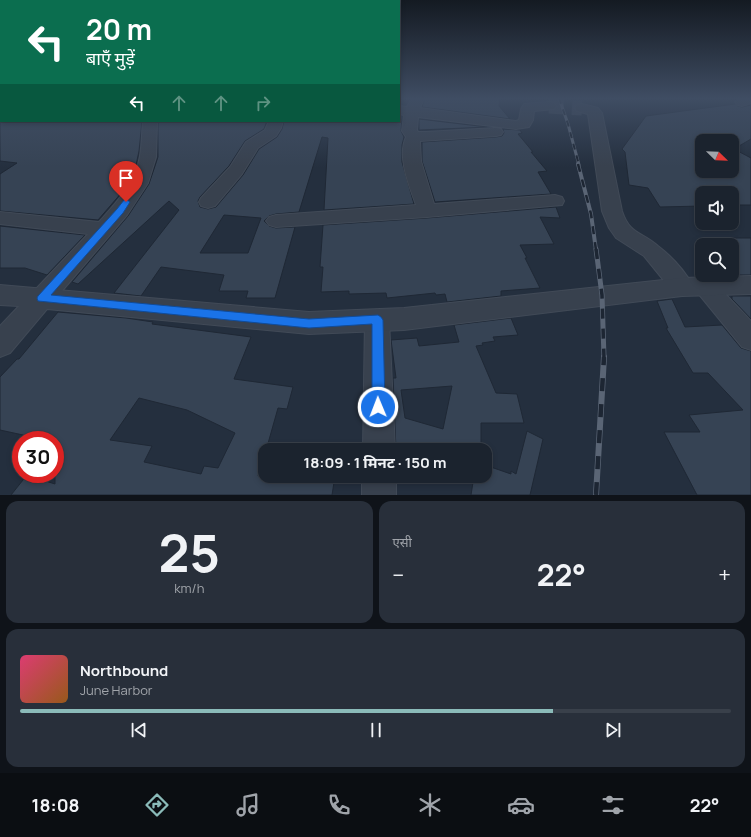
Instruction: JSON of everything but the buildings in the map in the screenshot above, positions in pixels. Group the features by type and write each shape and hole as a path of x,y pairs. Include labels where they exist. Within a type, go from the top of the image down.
{"street":[{"path":"407,121 409,131 414,136 426,137 488,132 506,133"},
{"path":"489,121 521,125 526,121"},
{"path":"597,121 612,211 616,225 626,237 650,250 693,286 751,339"},
{"path":"0,345 120,211 139,183 148,158 150,122"},
{"path":"208,202 236,170 252,145 271,133 276,122"},
{"path":"414,136 410,147 414,169 427,211"},
{"path":"276,221 555,201"},
{"path":"0,218 103,229"},
{"path":"0,295 309,323 404,319 693,286 751,285"},
{"path":"378,320 379,443"},
{"path":"379,483 379,495"}],"railway":[{"path":"567,121 579,165"},
{"path":"578,164 591,214 596,250"},
{"path":"596,249 602,295 604,357"},
{"path":"596,495 604,357"}],"route":[{"path":"126,202 120,211 42,298 309,323 378,320 378,407"}]}
